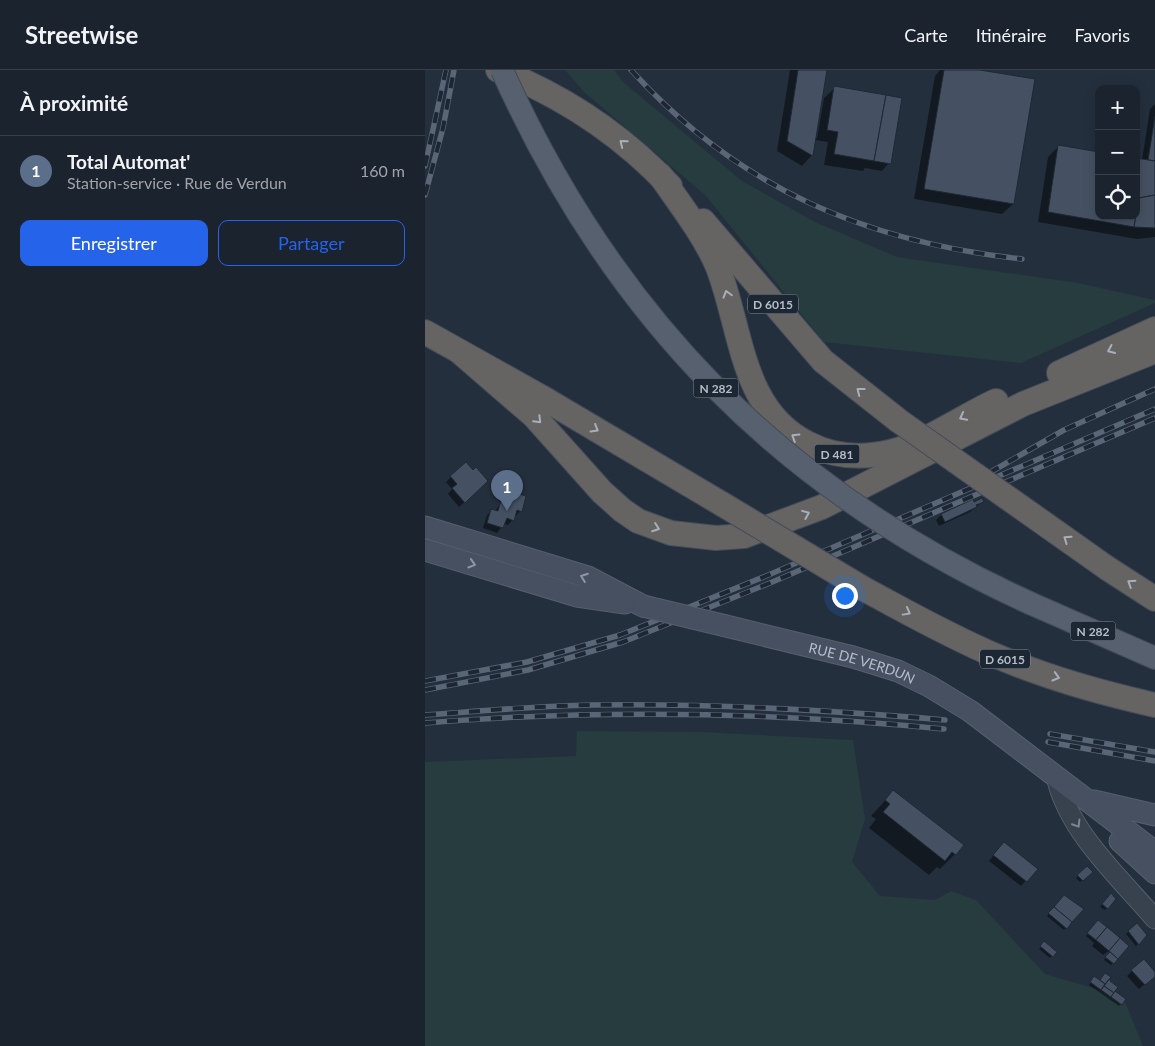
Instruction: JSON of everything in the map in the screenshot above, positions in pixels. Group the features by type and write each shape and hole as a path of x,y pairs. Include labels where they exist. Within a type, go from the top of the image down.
{"highway":[{"name":"D 6015","path":"498,70 547,93 597,123 660,175 734,255 777,309 823,361 899,421 1107,568 1155,599"},
{"name":"D 481","path":"660,175 715,262 730,304 747,370 772,417 792,435 828,452 871,455 911,445 967,415 1155,330"},
{"name":"D 6015","path":"425,332 461,354 543,398 864,589 933,626 994,655 1039,672 1155,705"},
{"path":"461,354 543,425 602,492 622,510 639,521 671,533 717,538 744,536 822,508 1023,404 1155,351"}],"main road":[{"name":"N 282","path":"502,70 563,191 614,268 647,313 724,397 804,468 882,524 973,578 1155,658"},
{"name":"RUE DE VERDUN","path":"425,527 588,577 643,606"},
{"name":"RUE DE VERDUN","path":"425,550 577,596 643,606 853,657 898,671 971,711 1055,778 1089,800 1155,852"},
{"name":"N 282","path":"1032,604 1155,643"},
{"name":"RUE DE VERDUN","path":"1055,778 1071,798 1155,873"},
{"path":"1089,800 1155,815"}],"street":[{"path":"1055,778 1061,799 1082,833 1155,919"}],"green space":[{"path":"565,70 614,70 623,82 742,181 815,222 897,257 1078,283 1155,300 1155,303 1021,363 824,342 706,196 584,92"},
{"path":"577,731 701,732 853,740 865,819 852,862 880,896 935,900 951,891 976,900 1045,974 1123,997 1143,1046 425,1046 425,762 576,756"}],"building":[{"path":"798,70 827,70 813,156 787,141"},
{"path":"944,70 980,70 1035,79 1014,204 924,189"},
{"path":"834,86 886,95 874,161 834,154 838,132 827,130"},
{"path":"886,95 902,98 891,164 874,161"},
{"path":"1155,116 1155,161 1148,160"},
{"path":"1058,145 1095,151 1095,220 1135,220 1134,227 1048,212"},
{"path":"1140,159 1155,161 1155,195 1140,198"},
{"path":"1155,195 1155,228 1134,227 1135,220 1140,220 1140,198"},
{"path":"466,462 473,470 476,467 488,481 465,503 452,488 457,484 450,476"},
{"path":"509,491 526,496 522,512 517,510 514,521 507,518 503,528 487,523 491,509 498,511 501,500 506,502"},
{"path":"982,498 984,502 976,505 977,507 945,522 941,514 973,499 974,502"},
{"path":"893,790 964,845 956,855 952,852 945,861 883,812 890,804 885,800"},
{"path":"1004,842 1038,869 1027,882 993,855"},
{"path":"1087,866 1093,872 1083,881 1077,875"},
{"path":"1111,893 1116,899 1108,909 1102,904"},
{"path":"1064,895 1084,909 1072,922 1054,907"},
{"path":"1054,907 1072,922 1067,929 1048,913"},
{"path":"1098,920 1107,927 1096,940 1087,933"},
{"path":"1137,923 1147,935 1139,945 1128,931"},
{"path":"1107,927 1120,938 1109,951 1096,940"},
{"path":"1120,938 1129,946 1118,959 1109,951"},
{"path":"1044,941 1057,952 1053,957 1040,946"},
{"path":"1110,952 1118,959 1114,964 1105,957"},
{"path":"1144,959 1155,972 1155,977 1145,985 1131,970"},
{"path":"1105,973 1111,977 1105,984 1100,980"},
{"path":"1094,976 1105,984 1101,990 1090,982"},
{"path":"1111,977 1110,981 1118,987 1114,993 1104,986"},
{"path":"1104,986 1114,993 1111,997 1101,990"},
{"path":"1115,991 1126,999 1122,1005 1111,997"}],"railway":[{"path":"425,166 446,70"},
{"path":"425,195 443,128 454,70"},
{"path":"631,70 672,111 715,147 761,177 808,202 858,223 910,239 965,251 1022,259"},
{"path":"989,473 1064,430 1155,389"},
{"path":"425,681 527,662 620,635 766,576 1155,409"},
{"path":"425,690 528,670 623,642 770,583 1155,418"},
{"path":"425,715 550,706 680,705 769,708 945,720"},
{"path":"425,723 555,716 685,714 814,719 944,729"},
{"path":"1050,734 1155,752"},
{"path":"1048,742 1155,761"}],"place":[{"name":"Total Automat'","path":"507,511"}]}
